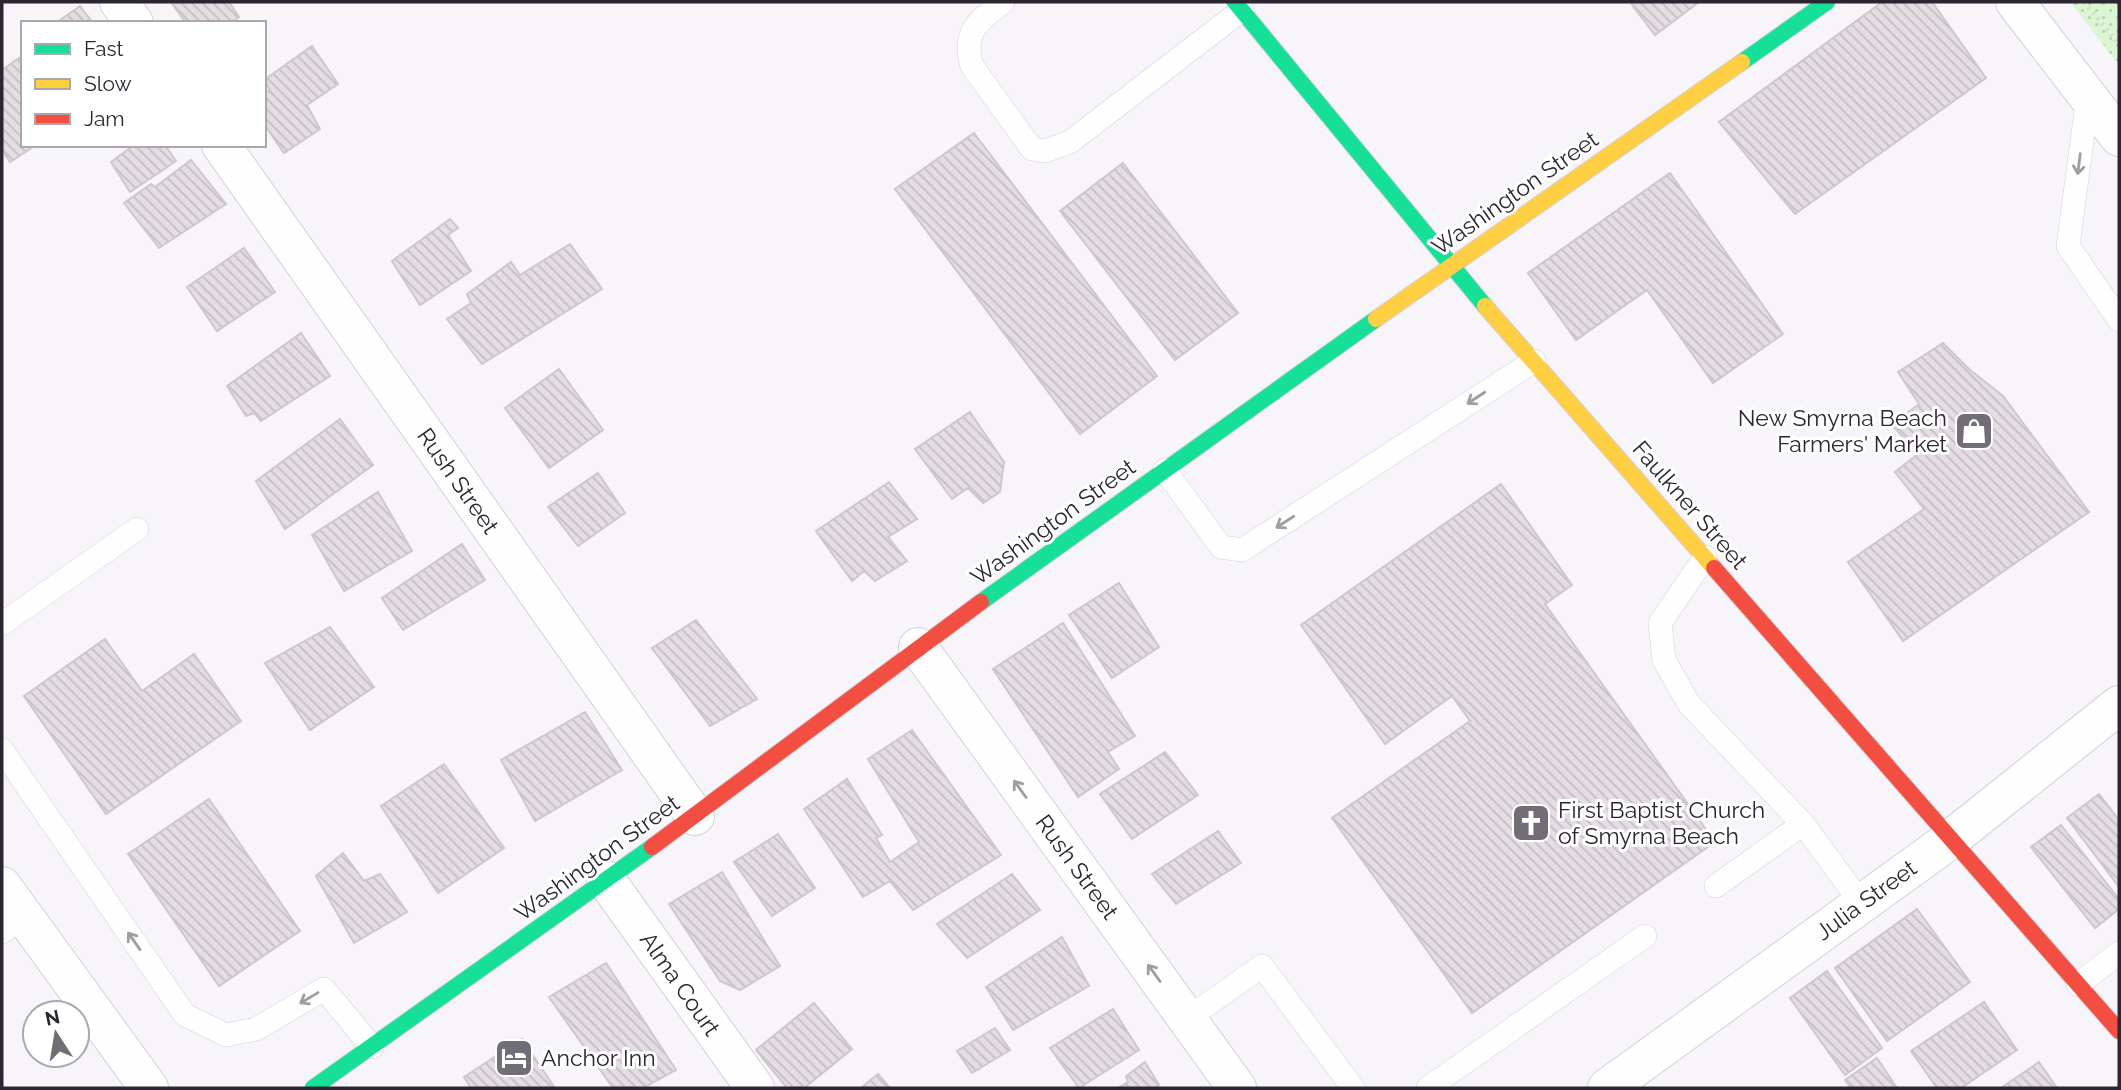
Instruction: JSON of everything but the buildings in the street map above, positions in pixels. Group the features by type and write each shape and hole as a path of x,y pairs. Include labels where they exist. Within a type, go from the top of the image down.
{"street":[{"path":"119,2 133,21"},
{"name":"Washington Street","path":"313,1088 695,816 918,647 1450,266 1827,2"},
{"path":"2015,2 2119,137"},
{"name":"Faulkner Street","path":"1238,6 1450,266 2119,1031"},
{"name":"Rush Street","path":"222,147 695,816"},
{"name":"Rush Street","path":"918,647 1237,1088"},
{"name":"Julia Street","path":"1607,1088 1951,839 2119,705"},
{"name":"Alma Court","path":"606,880 755,1088"},
{"path":"2,886 13,924 149,1088"}],"lane":[{"path":"1003,2 978,20 971,34 968,52 972,66 1032,149 1045,151 1070,142 1238,6"},
{"path":"2088,96 2068,246 2119,320"},
{"path":"1165,470 1221,547 1242,550 1534,361"},
{"path":"2,624 136,529"},
{"path":"1705,557 1660,623 1664,660 1689,704 1803,824 1862,904"},
{"path":"2,750 185,1015 226,1035 256,1029 324,989 372,1047"},
{"path":"1716,886 1803,824"},
{"path":"1428,1088 1645,936"},
{"path":"2078,984 2119,953"},
{"path":"1186,1019 1262,966 1353,1088"}],"path":[{"path":"2084,2 2119,44"}],"green space":[{"path":"2070,2 2119,2 2119,65"}],"traffic: fast":[{"path":"1235,2 1485,306"},
{"path":"1742,62 1827,2"},
{"path":"981,602 1376,319"},
{"path":"313,1088 652,847"}],"traffic: slow":[{"path":"1376,319 1742,62"},
{"path":"1485,306 1714,568"}],"traffic: jam":[{"path":"1714,568 2119,1031"},
{"path":"652,847 981,602"}],"place":[{"name":"New Smyrna Beach Farmers' Market","path":"1974,431"},
{"name":"First Baptist Church of Smyrna Beach","path":"1531,823"},
{"name":"Anchor Inn","path":"514,1058"}]}
